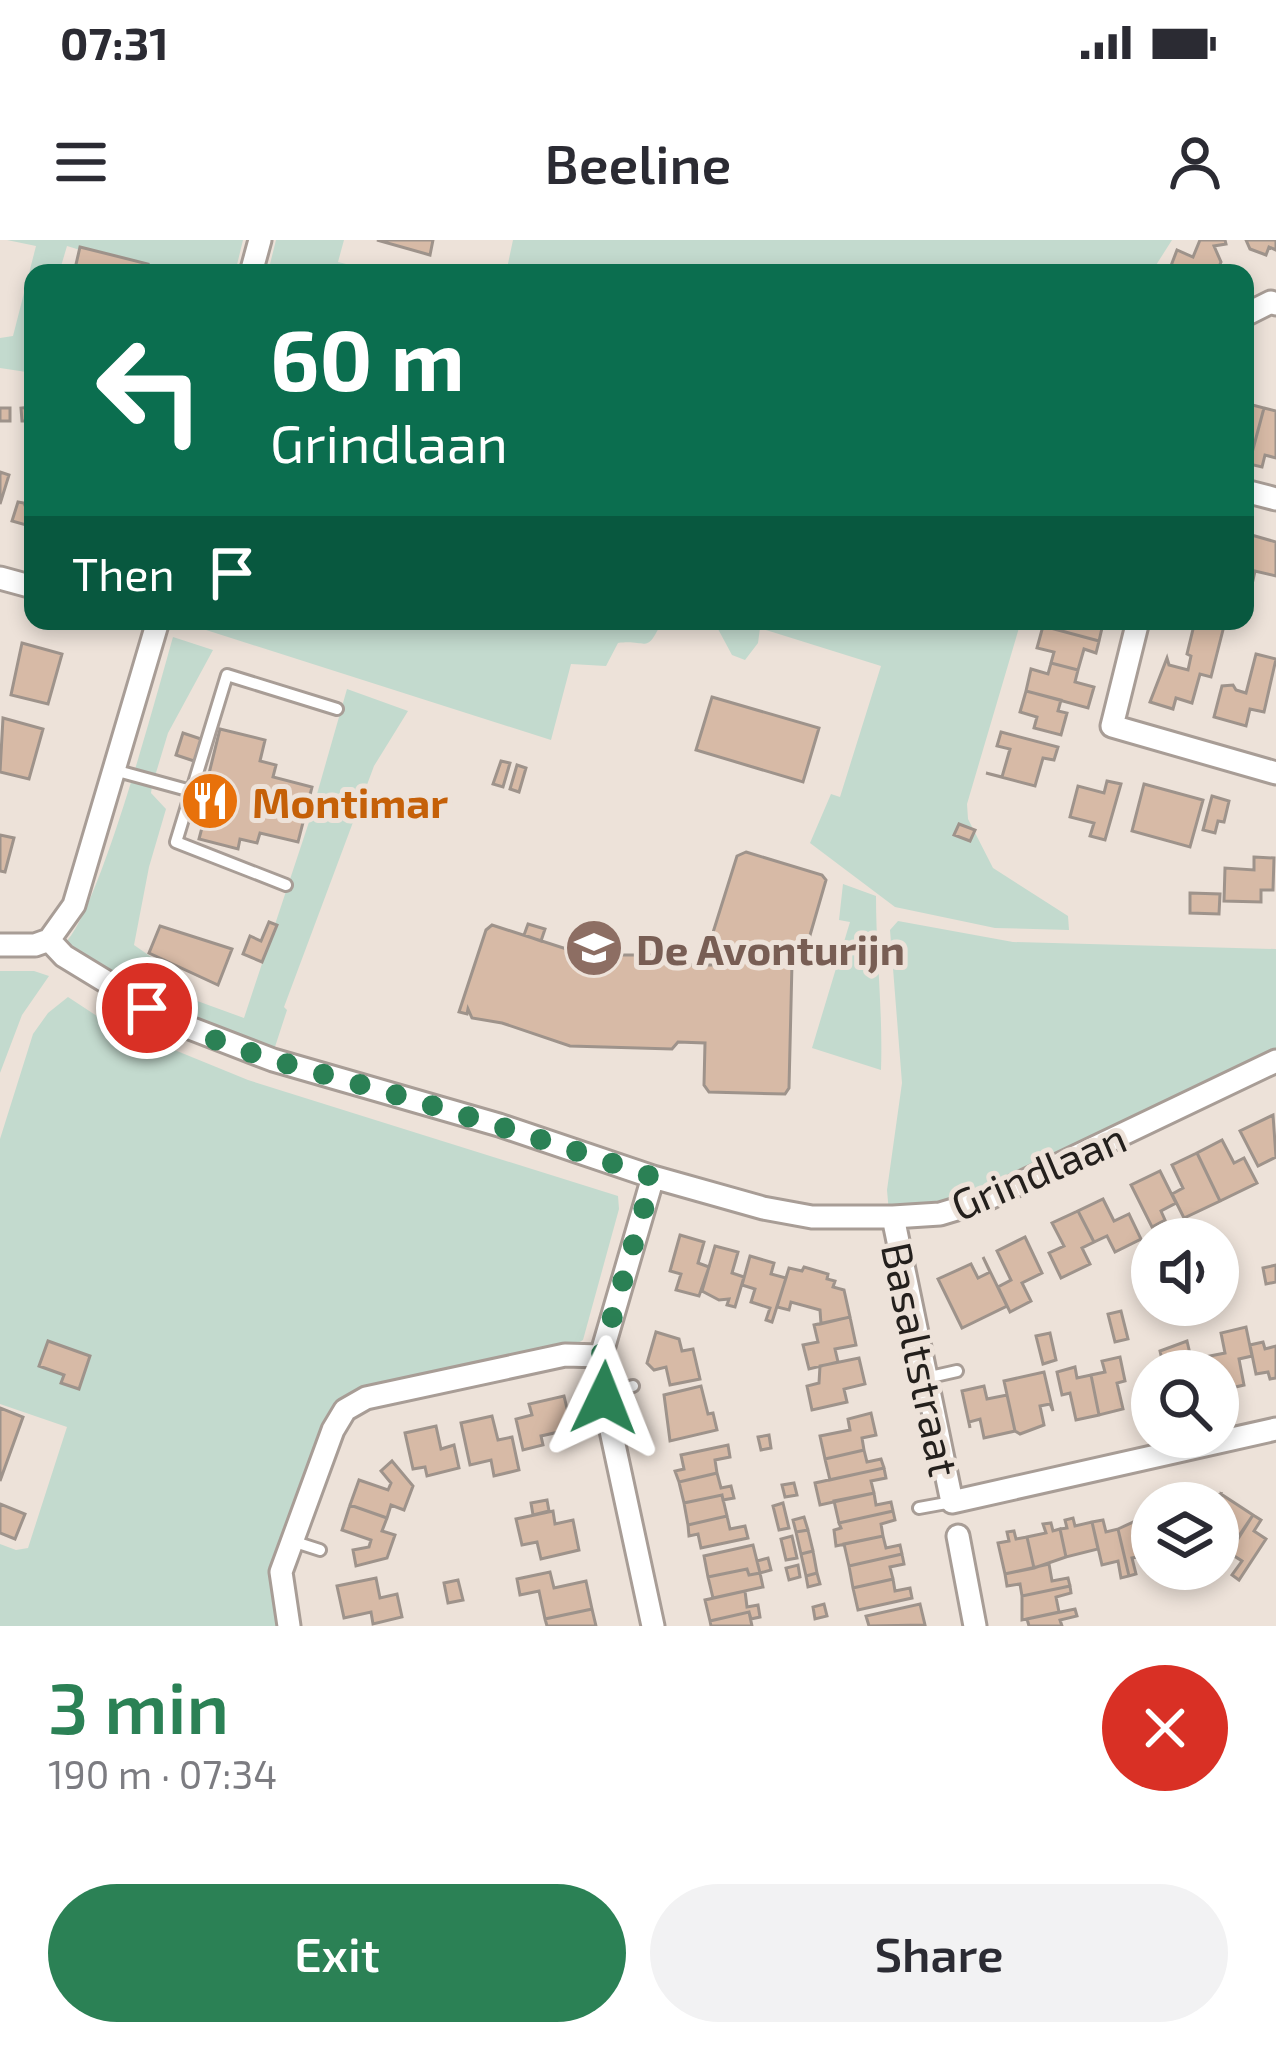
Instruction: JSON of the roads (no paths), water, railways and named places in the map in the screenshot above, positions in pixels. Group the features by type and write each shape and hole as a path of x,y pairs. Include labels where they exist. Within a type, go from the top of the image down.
{"street":[{"path":"0,945 49,940 74,904 153,630"},
{"path":"1136,630 1112,726 1276,773"},
{"name":"Grindlaan","path":"49,940 64,956 169,1020 274,1060 500,1125 653,1177 812,1217 940,1214 983,1201 1276,1061"},
{"path":"653,1177 601,1356 604,1394 653,1626"},
{"name":"Basaltstraat","path":"893,1217 952,1502"},
{"path":"290,1626 281,1572 333,1430 345,1410 366,1398 565,1354 601,1356"},
{"path":"952,1502 1276,1429"},
{"name":"Basaltstraat","path":"958,1536 975,1626"}],"lane":[{"path":"286,885 176,842 227,675 337,709"},
{"path":"114,770 191,791"},
{"path":"926,1378 957,1371"},
{"path":"604,1394 633,1386"},
{"path":"919,1508 952,1502"},
{"path":"292,1541 320,1550"}],"place":[{"name":"Montimar","path":"210,801"},
{"name":"De Avonturijn","path":"594,948"}]}
